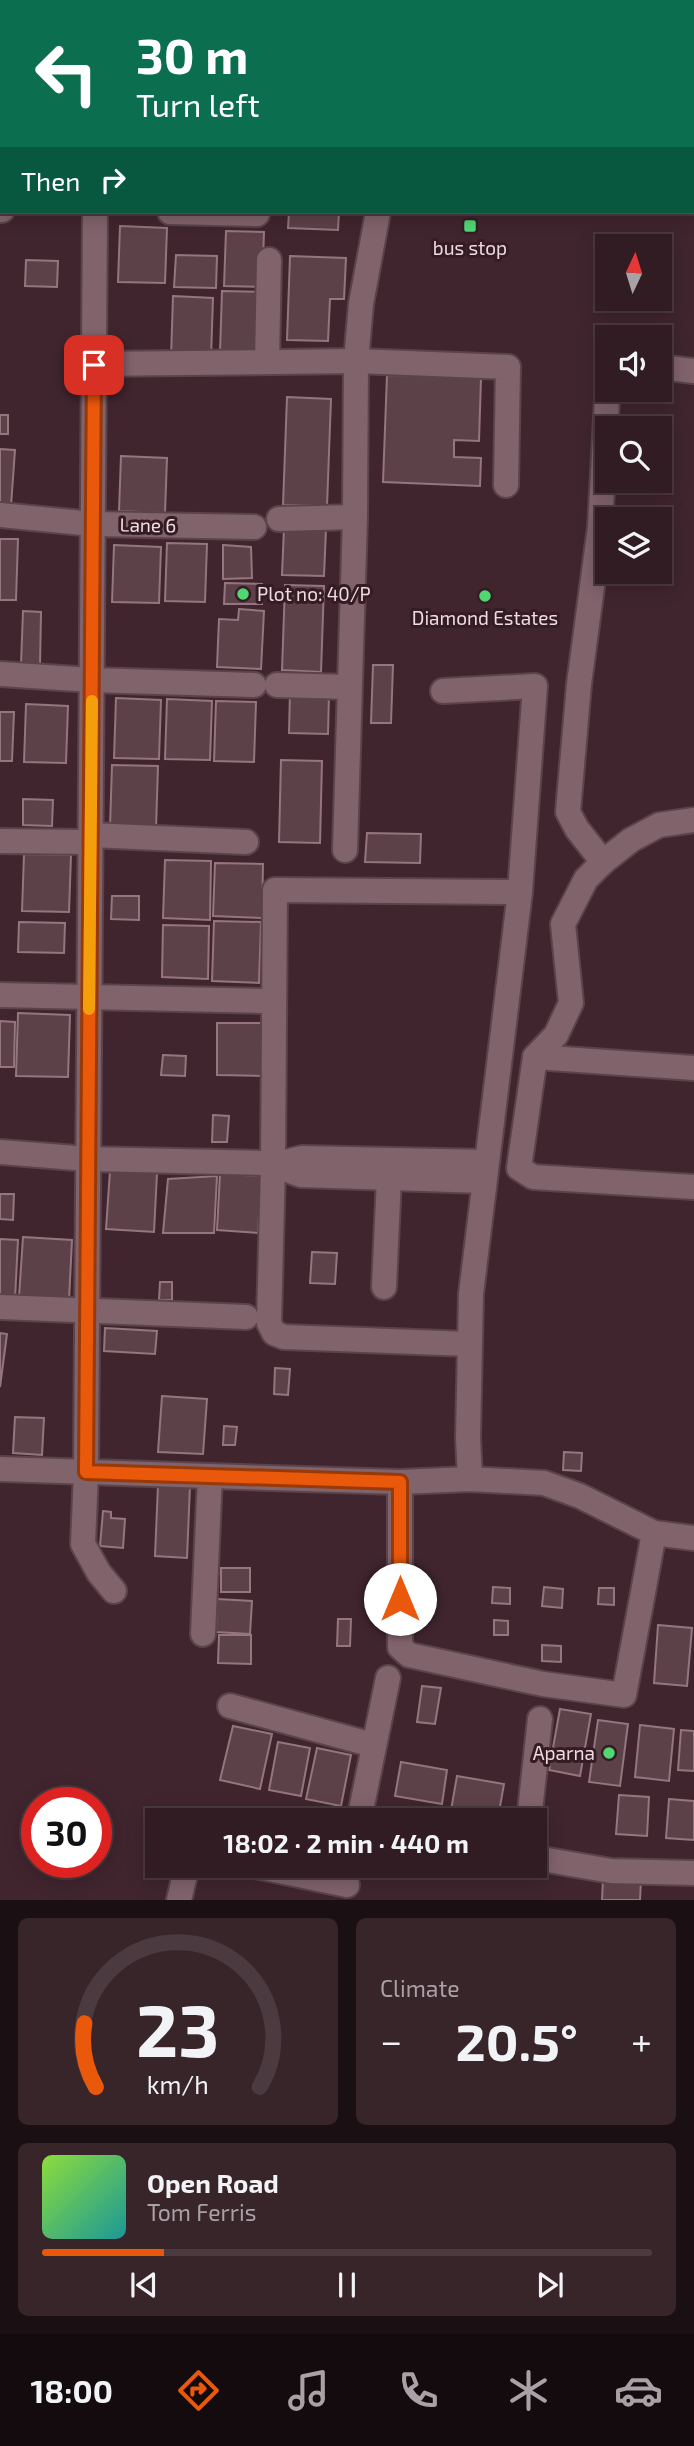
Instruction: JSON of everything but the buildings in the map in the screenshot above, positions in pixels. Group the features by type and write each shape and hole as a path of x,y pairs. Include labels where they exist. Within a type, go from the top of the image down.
{"street":[{"path":"95,214 86,1472 83,1544 99,1573 114,1591"},
{"path":"345,850 355,517 356,361 361,304 378,214"},
{"path":"269,260 272,362"},
{"path":"94,365 356,361 508,367 506,485"},
{"path":"672,368 694,371"},
{"path":"603,862 568,812 579,684 600,527 607,402"},
{"name":"Lane 6","path":"0,515 93,524 254,527"},
{"path":"279,519 355,517"},
{"path":"0,674 92,680 349,687"},
{"path":"443,691 535,685 520,892 471,1294 468,1438 470,1479"},
{"path":"694,820 659,825 631,840 603,862 586,879 563,924 571,1003 556,1035 535,1057 519,1168 533,1177 694,1186"},
{"path":"0,841 91,838 246,842"},
{"path":"469,1344 284,1338 274,1333 269,1323 268,1164 275,890 520,892"},
{"path":"0,996 262,1001"},
{"path":"535,1057 694,1068"},
{"path":"0,1152 88,1159 268,1164 302,1158 485,1171"},
{"path":"268,1164 301,1175 389,1178 485,1171"},
{"path":"384,1287 389,1178"},
{"path":"0,1307 246,1317"},
{"path":"0,1469 400,1482 470,1479 544,1483 580,1496 654,1533 694,1538"},
{"path":"203,1634 210,1476"},
{"path":"400,1482 400,1647 409,1655 543,1684 624,1695 654,1533"},
{"path":"361,1808 388,1678"},
{"path":"230,1706 373,1745"},
{"path":"530,1808 540,1719"},
{"path":"547,1860 611,1871 694,1873"},
{"path":"179,1900 184,1878"},
{"path":"320,1878 347,1883"}],"slow traffic":[{"path":"89,1009 92,701"}],"place":[{"name":"bus stop","path":"470,226"},
{"name":"Plot no: 40/P","path":"243,594"},
{"name":"Diamond Estates","path":"485,596"},
{"name":"Aparna","path":"609,1753"}],"route":[{"path":"94,365 86,1472 400,1482 400,1599"}]}
